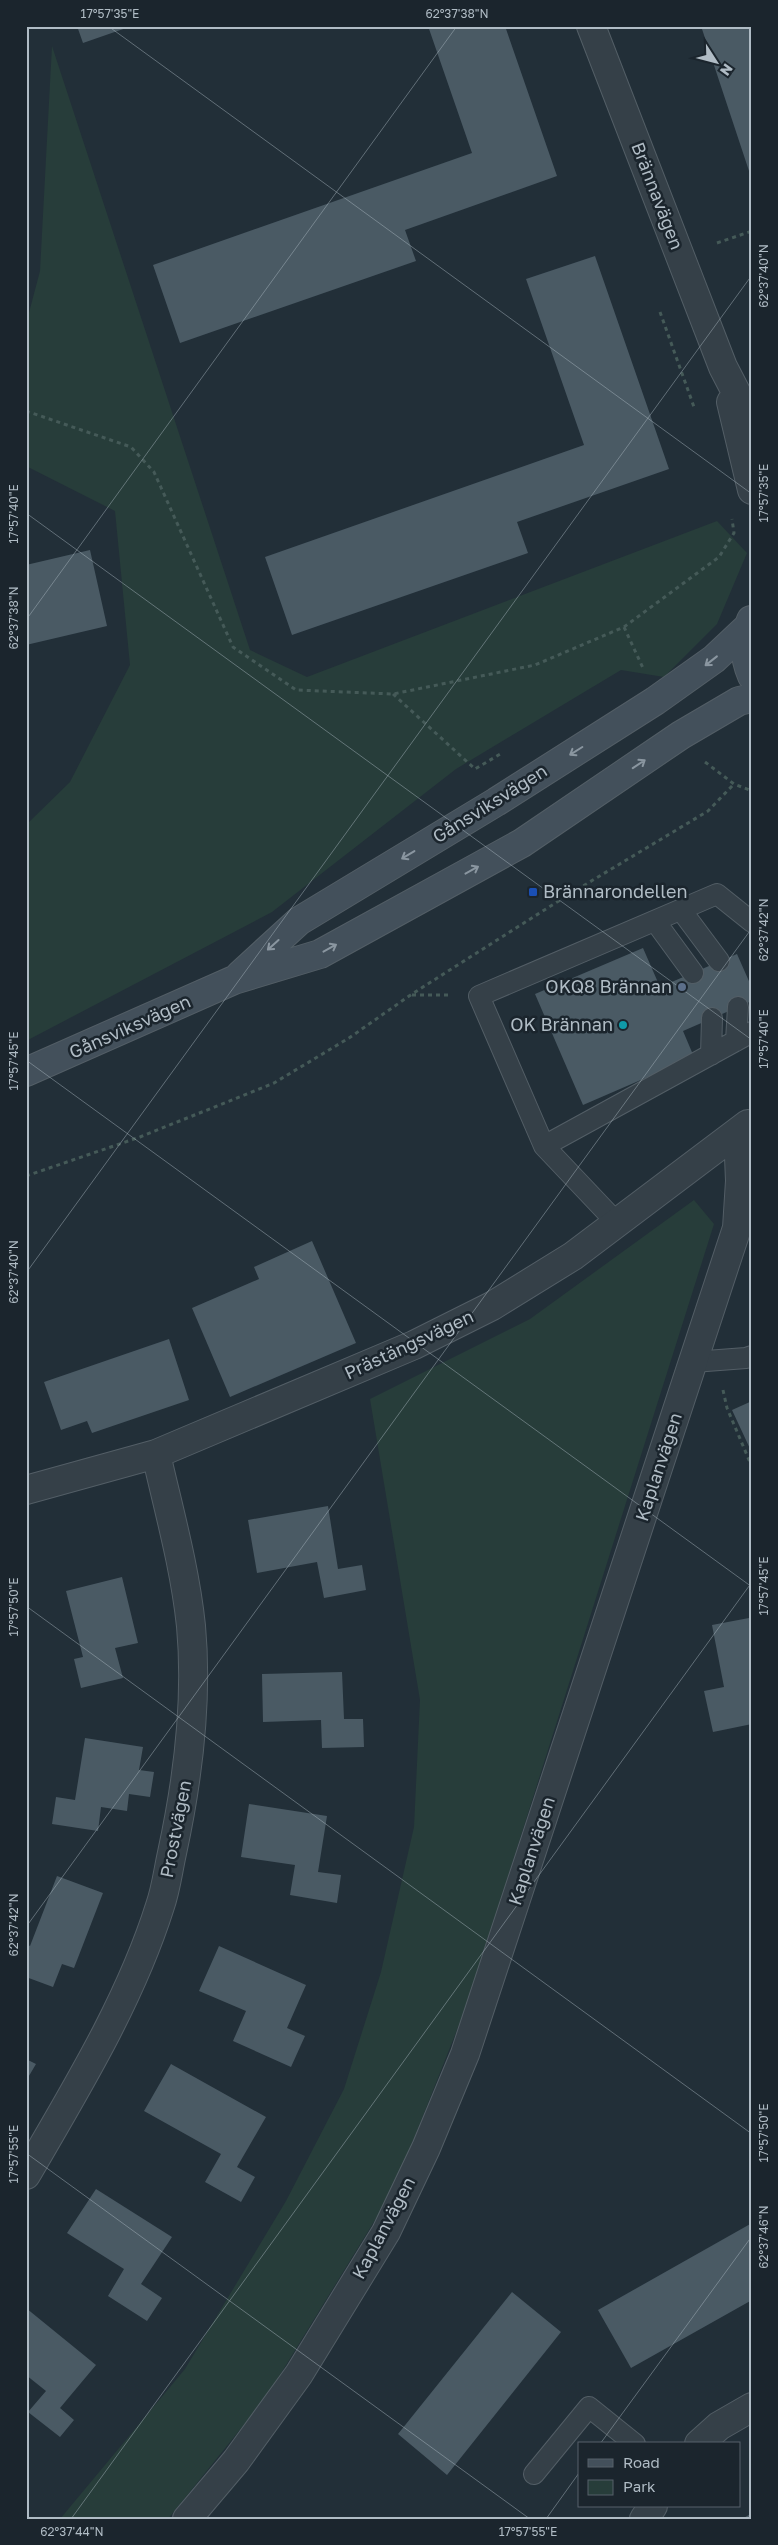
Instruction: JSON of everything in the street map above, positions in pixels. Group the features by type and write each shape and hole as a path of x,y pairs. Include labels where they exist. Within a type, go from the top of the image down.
{"main road":[{"path":"749,623 745,646 747,664 752,676"},
{"name":"Gånsviksvägen","path":"234,980 300,921 496,802 655,701 714,659 749,623"},
{"name":"Gånsviksvägen","path":"26,1072 234,980 329,949 522,843 681,735 739,701 752,698"}],"street":[{"name":"Brännavägen","path":"591,26 723,367 752,423"},
{"name":"Brännavägen","path":"723,367 752,490"},
{"name":"Prästängsvägen","path":"26,1490 156,1454 414,1345 500,1301 573,1256 745,1127"},
{"name":"Kaplanvägen","path":"193,2518 299,2374 386,2232 426,2148 468,2044 705,1361 737,1228 745,1127"},
{"name":"Prostvägen","path":"26,2175 92,2060 133,1976 161,1905 185,1792 192,1711 191,1628 184,1573 156,1454"},
{"path":"701,2442 719,2426 752,2407"},
{"path":"644,2519 652,2508"}],"lane":[{"path":"617,1223 544,1146 479,996 717,894 752,922"},
{"path":"681,910 719,961"},
{"path":"655,921 693,973"},
{"path":"544,1146 744,1037 738,1007"},
{"path":"711,1055 712,1018"},
{"path":"705,1361 752,1356"},
{"path":"534,2474 589,2407 632,2442"}],"path":[{"path":"717,243 752,231"},
{"path":"26,411 131,447 154,472 233,647 296,690 393,694 535,665 624,628 719,557 734,533 731,517"},
{"path":"624,628 644,669 635,674"},
{"path":"393,694 475,768 509,749"},
{"path":"26,1176 140,1137 274,1082 349,1038 412,994 568,895 708,811 734,784 752,791"},
{"path":"705,1361 752,1467"}],"green space":[{"path":"52,46 250,650 307,677 717,521 747,553 717,624 664,677 621,670 456,769 272,912 26,1041 26,825 70,782 130,665 115,511 26,466 26,324 40,271"},
{"path":"694,1200 714,1224 470,1997 394,2189 267,2396 168,2519 60,2519 185,2369 286,2201 344,2089 381,1972 414,1827 420,1700 370,1399 530,1319"}],"building":[{"path":"77,26 129,26 129,27 83,43"},
{"path":"428,26 505,26 557,176 405,230 416,261 180,343 153,265 472,153"},
{"path":"701,26 752,26 752,177 751,177"},
{"path":"595,256 669,469 517,522 528,553 292,635 265,557 584,445 526,279"},
{"path":"90,550 107,626 26,645 26,565"},
{"name":"OK Brännan","path":"643,948 660,987 737,954 752,988 752,1001 683,1031 694,1057 583,1105 535,994"},
{"path":"312,1241 356,1343 230,1397 192,1308 259,1279 254,1267"},
{"path":"169,1339 189,1400 92,1433 87,1421 61,1430 44,1382"},
{"path":"752,1401 752,1453 732,1410"},
{"path":"328,1506 338,1569 362,1565 366,1590 324,1598 317,1562 257,1573 248,1520"},
{"path":"122,1577 138,1643 115,1648 123,1678 81,1688 74,1659 83,1657 66,1591"},
{"path":"749,1618 752,1631 752,1724 713,1732 704,1691 724,1687 712,1625"},
{"path":"342,1672 344,1719 363,1719 364,1747 322,1748 321,1720 263,1722 262,1674"},
{"path":"85,1738 143,1747 139,1770 154,1772 150,1797 129,1794 127,1811 101,1807 98,1831 52,1824 56,1797 75,1800"},
{"path":"249,1804 327,1816 318,1872 341,1875 337,1903 290,1895 295,1865 241,1857"},
{"path":"57,1876 103,1893 74,1968 62,1964 53,1987 26,1977 26,1944 30,1946"},
{"path":"219,1946 306,1985 287,2028 305,2036 291,2067 233,2041 246,2011 199,1991"},
{"path":"26,2059 36,2064 26,2081"},
{"path":"171,2064 266,2117 237,2167 255,2177 241,2202 205,2182 221,2154 144,2111"},
{"path":"96,2189 172,2237 141,2284 162,2298 147,2321 108,2296 124,2269 67,2233"},
{"path":"752,2223 752,2300 631,2368 598,2310"},
{"path":"512,2292 561,2332 447,2475 398,2434"},
{"path":"26,2308 96,2365 60,2408 74,2420 60,2437 28,2412 46,2391 26,2375"},
{"path":"752,2513 752,2519 742,2519"}],"place":[{"name":"Brännarondellen","path":"533,892"},
{"name":"OKQ8 Brännan","path":"682,987"},
{"name":"OK Brännan","path":"623,1025"}]}
